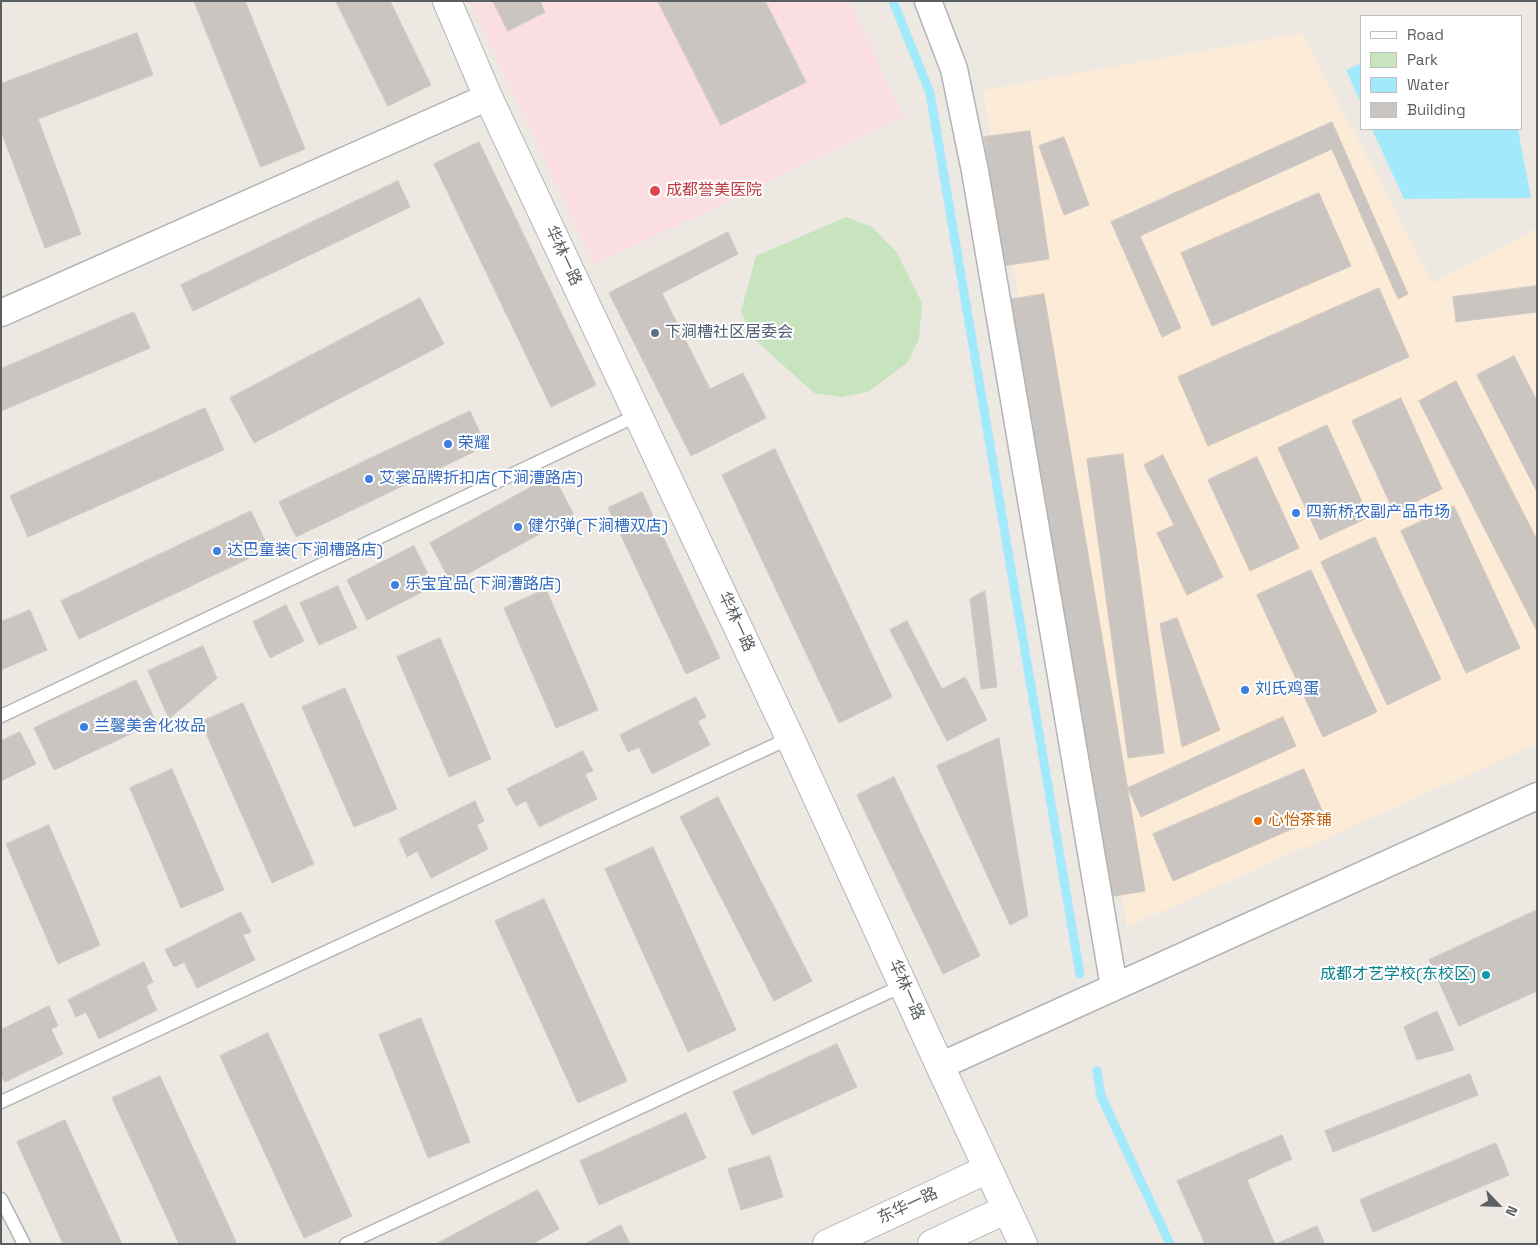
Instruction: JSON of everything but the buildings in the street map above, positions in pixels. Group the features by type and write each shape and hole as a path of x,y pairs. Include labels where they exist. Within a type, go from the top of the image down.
{"street":[{"name":"华林一路","path":"447,1 488,97 790,738 1023,1244"},
{"path":"928,1 954,70 975,171 1114,987"},
{"path":"1,313 488,97"},
{"path":"940,1066 1537,796"},
{"name":"东华一路","path":"827,1244 988,1169"},
{"path":"932,1244 1008,1209"}],"lane":[{"path":"1,716 638,415"},
{"path":"1,1102 790,738"},
{"path":"346,1244 904,985"},
{"path":"1,1199 24,1244"}],"shaded area":[{"name":"成都誉美医院","path":"469,1 849,1 904,116 595,265"},
{"name":"四新桥农副产品市场","path":"1302,33 1433,283 1537,228 1537,744 1127,927 983,90"}],"green space":[{"path":"846,217 872,227 897,253 922,303 919,339 907,363 868,392 841,397 814,393 753,338 741,311 756,256"}],"water":[{"path":"1360,64 1360,101 1346,70"},
{"path":"1372,130 1518,130 1531,198 1404,199"}],"waterway":[{"path":"893,1 930,93 1080,974"},
{"path":"1097,1071 1101,1096 1170,1244"}],"place":[{"name":"成都誉美医院","path":"655,191"},
{"name":"下涧槽社区居委会","path":"655,333"},
{"name":"荣耀","path":"448,444"},
{"name":"艾裳品牌折扣店(下涧漕路店)","path":"369,479"},
{"name":"四新桥农副产品市场","path":"1296,513"},
{"name":"健尔弹(下涧槽双店)","path":"518,527"},
{"name":"达巴童装(下涧槽路店)","path":"217,551"},
{"name":"乐宝宜品(下涧漕路店)","path":"395,585"},
{"name":"刘氏鸡蛋","path":"1245,690"},
{"name":"兰馨美舍化妆品","path":"84,727"},
{"name":"心怡茶铺","path":"1258,821"},
{"name":"成都才艺学校(东校区)","path":"1486,975"}]}
